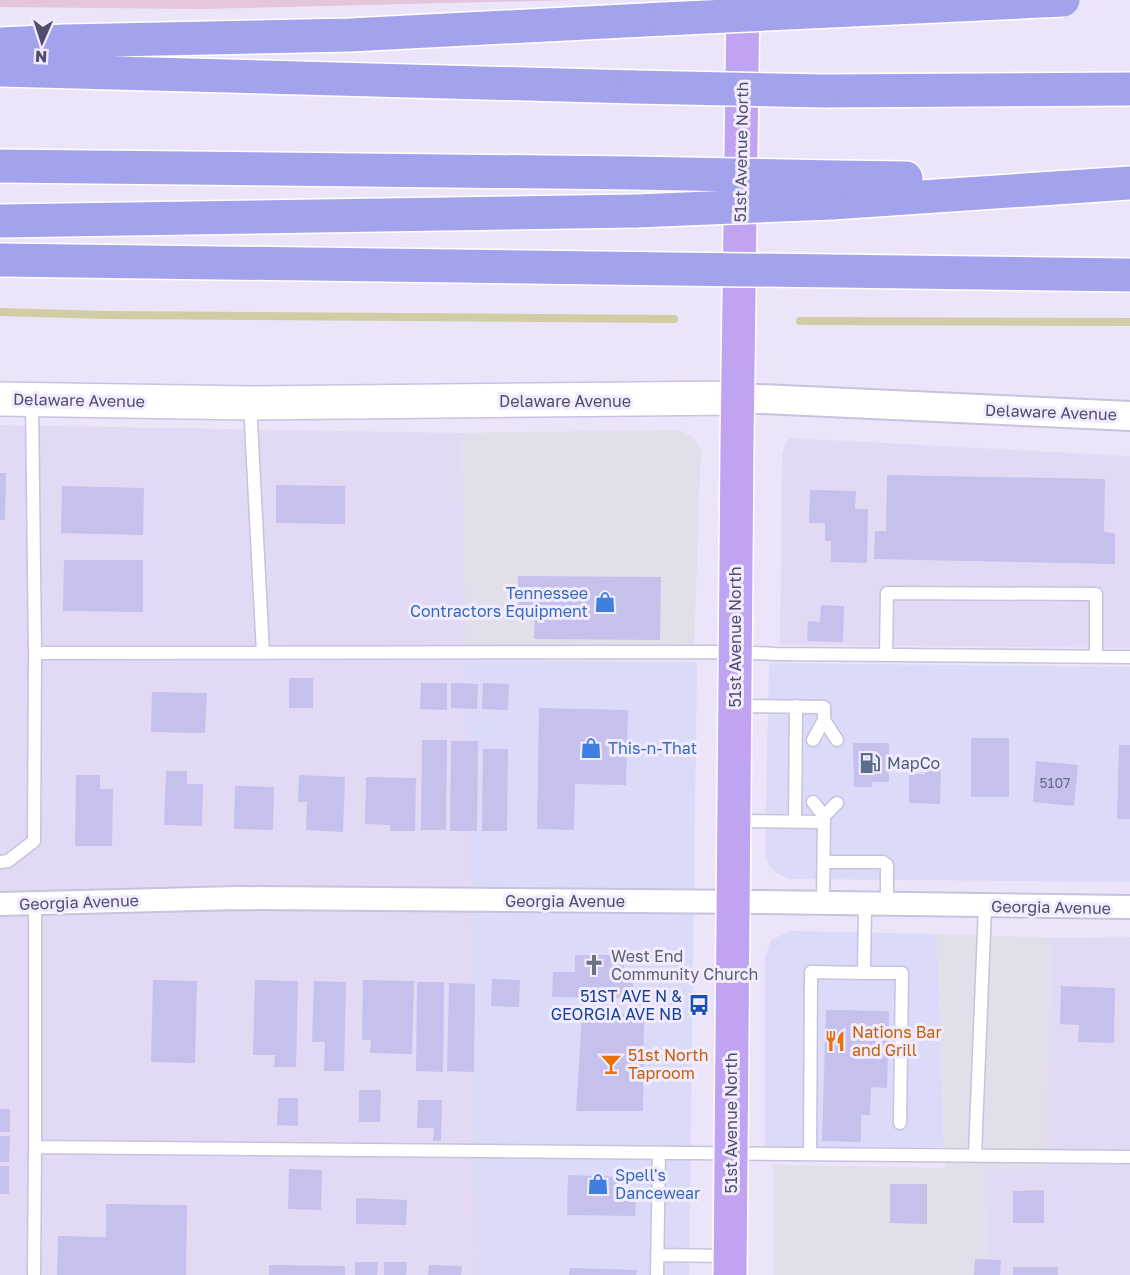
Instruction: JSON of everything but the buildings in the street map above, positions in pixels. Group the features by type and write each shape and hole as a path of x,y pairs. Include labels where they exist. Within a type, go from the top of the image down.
{"highway":[{"path":"0,44 350,35 1064,0"},
{"path":"0,70 824,91 1130,89"},
{"path":"0,166 633,173 834,190"},
{"path":"0,221 636,211 834,190 1130,182"},
{"path":"0,260 1130,275"}],"main road":[{"name":"51st Avenue North","path":"730,1265 734,652 743,0"},
{"name":"Delaware Avenue","path":"0,399 251,403 738,398"}],"street":[{"name":"Delaware Avenue","path":"738,398 1130,416"},
{"name":"Georgia Avenue","path":"0,904 238,898 1130,907"}],"lane":[{"path":"0,862 8,861 34,841 35,652 32,399"},
{"path":"251,403 263,653"},
{"path":"885,655 887,593 1096,594 1096,657"},
{"path":"35,652 734,652 1130,657"},
{"path":"734,706 824,707 824,720 813,740"},
{"path":"795,821 796,706"},
{"path":"824,720 837,740"},
{"path":"813,802 824,819 823,903"},
{"path":"734,821 824,819 837,803"},
{"path":"824,862 883,862 886,865 876,904 864,973"},
{"path":"34,1275 35,903"},
{"path":"975,1155 986,906"},
{"path":"810,1154 812,972 902,973 900,1123"},
{"path":"35,1147 1130,1157"},
{"path":"657,1275 659,1153"},
{"path":"657,1255 730,1265"}],"shaded area":[{"path":"0,0 576,0 200,9 0,7"},
{"path":"0,425 462,433 478,1275 0,1275"},
{"path":"678,430 692,436 701,449 694,647 466,646 462,433"},
{"path":"790,438 1130,456 1130,648 780,645 782,455 785,444"},
{"path":"466,660 697,662 689,1275 478,1275"},
{"path":"769,663 1130,667 1130,882 789,879 778,874 769,866 765,854"},
{"path":"791,931 937,934 944,1147 765,1147 765,958 771,940"},
{"path":"937,934 1051,938 1045,1168 984,1169 987,1275 773,1275 773,1165 945,1168"},
{"path":"1130,937 1130,1275 987,1275 984,1169 1045,1167 1051,938"}],"waterway":[{"path":"0,312 106,315 674,319"},
{"path":"800,321 1130,322"}],"place":[{"name":"Tennessee Contractors Equipment","path":"605,602"},
{"name":"This-n-That","path":"591,748"},
{"name":"MapCo","path":"870,763"},
{"name":"West End Community Church","path":"594,965"},
{"name":"51ST AVE N & GEORGIA AVE NB","path":"699,1005"},
{"name":"Nations Bar and Grill","path":"835,1041"},
{"name":"51st North Taproom","path":"611,1064"},
{"name":"Spell's Dancewear","path":"598,1184"}]}
